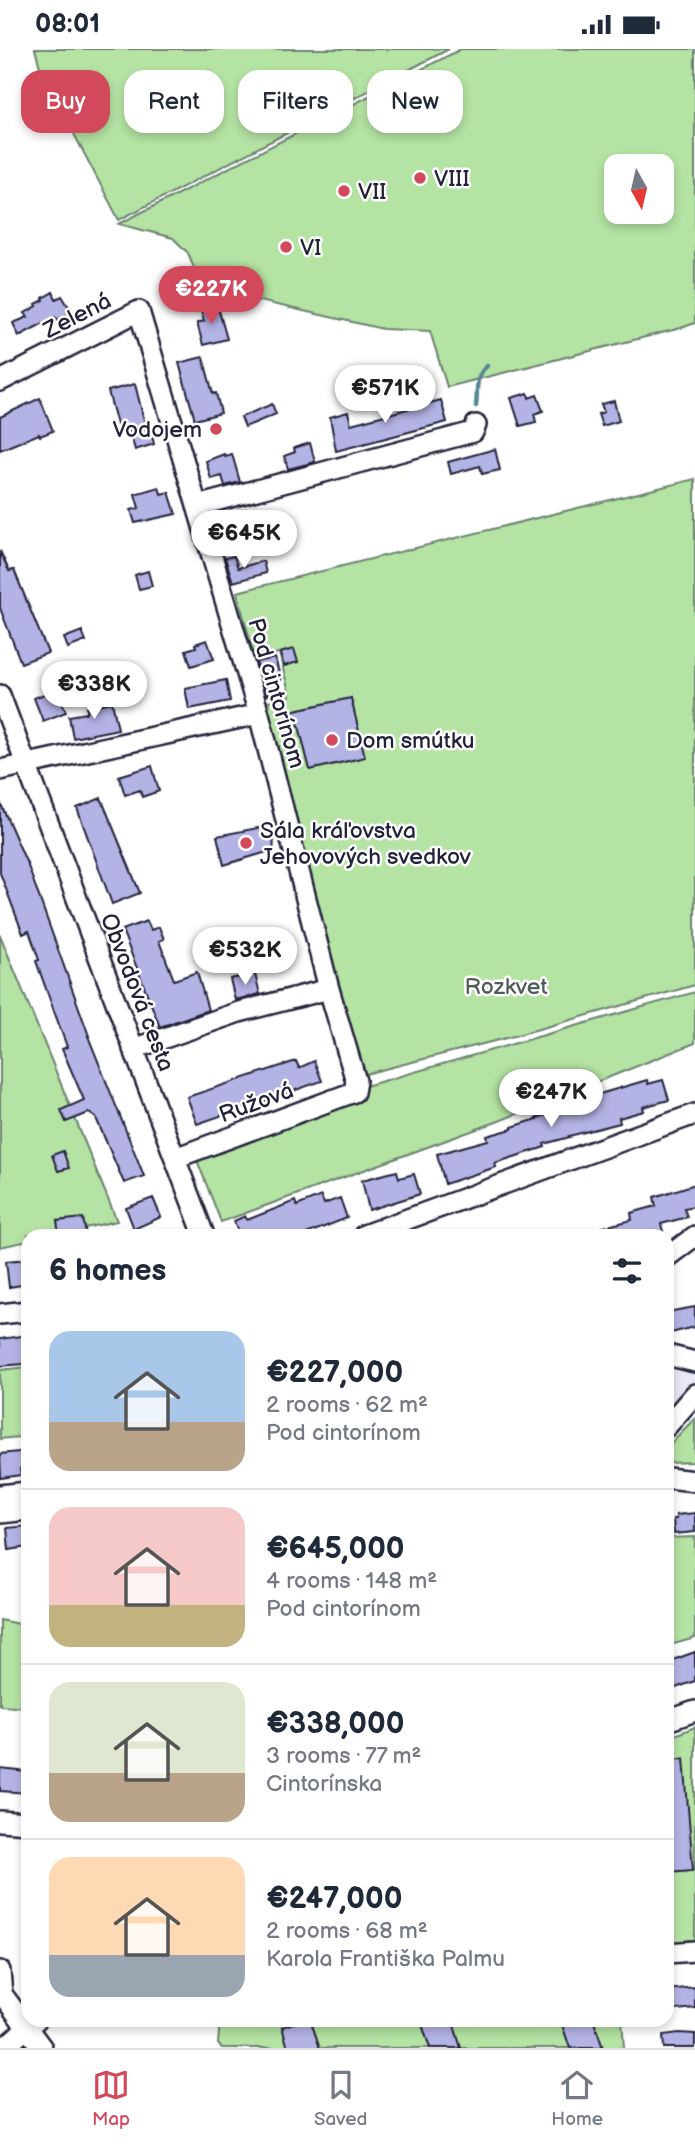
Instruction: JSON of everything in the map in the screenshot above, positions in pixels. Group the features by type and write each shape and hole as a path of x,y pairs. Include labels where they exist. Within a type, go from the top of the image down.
{"street":[{"name":"Zelená","path":"0,381 139,311"},
{"name":"Pod cintorínom","path":"139,311 259,714 356,1081 354,1092"},
{"path":"197,506 473,432 476,425"},
{"name":"Obvodová cesta","path":"0,695 202,1229"},
{"path":"0,770 259,714"},
{"path":"133,1049 239,1012 330,989"},
{"name":"Ružová","path":"175,1158 354,1092"},
{"path":"389,1229 695,1114"},
{"path":"674,1252 695,1236"},
{"path":"0,1314 21,1312"},
{"path":"674,1357 695,1362"},
{"path":"674,1418 695,1394"},
{"path":"674,1479 695,1481"},
{"path":"0,1495 21,1493"},
{"path":"0,1513 21,1511"},
{"path":"674,1720 694,1716"},
{"path":"0,1821 21,1822"},
{"path":"674,1952 695,1951"},
{"path":"0,1971 2,1994 21,2013"},
{"path":"6,2047 29,2027"},
{"path":"33,2027 42,2048"}],"shaded area":[{"path":"674,1370 695,1375 695,1386 674,1406"}],"green space":[{"path":"35,49 449,49 408,70 367,70 367,91 353,99 353,70 238,70 238,133 287,133 119,220 73,133 110,133 110,70 41,70"},
{"path":"461,49 695,49 695,323 447,387 430,331 383,329 202,288 188,253 173,238 119,224 297,133 353,133 353,104 367,97 367,133 463,133 463,70 420,70"},
{"name":"Rozkvet","path":"695,479 695,985 514,1036 361,1075 263,703 290,696 279,653 255,659 237,592"},
{"path":"0,935 117,1221 80,1229 21,1229 21,1242 0,1247"},
{"path":"695,992 695,1043 499,1121 221,1222 197,1160 364,1096 362,1087"},
{"path":"21,1368 21,1437 0,1439 0,1370"},
{"path":"695,1418 695,1462 674,1463 674,1440"},
{"path":"695,1537 695,1638 674,1644 674,1538"},
{"path":"0,1620 21,1624 21,1706 0,1705"},
{"path":"695,1727 695,1943 674,1944 674,1735"},
{"path":"219,2027 623,2027 624,2048 222,2048 218,2044"}],"building":[{"path":"53,292 56,299 62,296 70,309 67,310 69,314 57,320 55,317 19,336 13,323 28,317 25,313"},
{"path":"217,304 227,339 203,345 197,323 204,321 200,308"},
{"path":"203,357 221,413 195,420 179,363"},
{"path":"135,384 146,428 150,427 154,444 135,450 129,429 119,432 108,391"},
{"path":"528,393 529,398 537,395 543,411 534,414 536,422 520,426 511,398"},
{"path":"40,398 53,431 0,450 0,417"},
{"path":"441,400 447,422 336,451 330,417 348,412 351,424"},
{"path":"614,401 619,421 602,426 598,414 604,412 601,404"},
{"path":"272,404 276,414 245,427 241,417"},
{"path":"310,443 315,462 288,469 284,456 295,452 294,448"},
{"path":"495,449 500,470 482,474 480,466 451,474 448,462"},
{"path":"232,454 240,482 225,486 222,476 211,479 206,461"},
{"path":"159,487 161,494 169,492 176,514 135,523 131,510 139,508 135,494"},
{"path":"246,509 253,531 234,536 233,533 229,534 224,516"},
{"path":"0,551 9,571 14,570 48,653 21,663 0,608"},
{"path":"234,556 238,568 263,561 266,573 233,582 225,558"},
{"path":"148,571 152,586 139,589 135,575"},
{"path":"82,631 86,641 68,648 64,638"},
{"path":"207,640 214,659 191,666 186,650"},
{"path":"294,649 298,662 284,666 280,653"},
{"path":"275,658 281,680 278,682 280,691 266,695 256,662"},
{"path":"226,680 230,701 189,709 185,688"},
{"path":"57,689 66,712 43,721 34,698"},
{"name":"Dom smútku","path":"351,698 365,757 310,770 298,722 293,724 290,711"},
{"path":"112,702 118,729 73,738 69,716 87,713 87,707"},
{"path":"152,766 159,791 142,797 140,790 125,795 119,776"},
{"path":"101,798 140,893 112,904 77,808"},
{"path":"0,802 28,866 88,1036 144,1176 124,1183 96,1118 89,1113 66,1122 61,1110 84,1100 62,1049 67,1047 36,961 39,960 29,931 23,934 0,873"},
{"name":"Sála kráľovstva Jehovových svedkov","path":"268,826 274,837 273,854 267,852 224,865 217,836"},
{"path":"147,921 151,930 159,927 164,939 159,941 174,980 197,972 208,1010 160,1027 122,930"},
{"path":"255,974 260,994 235,1000 230,979"},
{"path":"296,1061 299,1068 314,1061 322,1081 197,1124 187,1097"},
{"path":"647,1080 648,1084 663,1080 669,1100 643,1107 644,1111 619,1118 620,1123 544,1144 545,1147 495,1163 496,1167 445,1184 437,1154 488,1140 487,1136 587,1101 586,1098"},
{"path":"63,1151 69,1168 58,1171 52,1155"},
{"path":"397,1171 399,1178 414,1174 420,1194 369,1210 362,1180"},
{"path":"695,1184 695,1206 684,1208 687,1217 661,1224 662,1229 595,1229 632,1220 631,1213 656,1206 654,1197"},
{"path":"321,1196 324,1204 340,1198 347,1218 319,1229 237,1229 234,1221 245,1216 247,1220 295,1201 297,1206"},
{"path":"153,1198 161,1217 134,1229 126,1208"},
{"path":"83,1218 85,1229 58,1229 57,1221"},
{"path":"21,1260 21,1285 9,1287 6,1261"},
{"path":"695,1307 695,1327 674,1332 674,1311"},
{"path":"21,1336 21,1364 0,1366 0,1339"},
{"path":"21,1452 21,1475 1,1478 0,1454"},
{"path":"695,1513 695,1532 674,1534 676,1515"},
{"path":"21,1527 21,1548 9,1550 7,1528"},
{"path":"695,1652 695,1681 674,1688 674,1660"},
{"path":"684,1758 693,1870 674,1871 674,1759"},
{"path":"0,1769 21,1771 21,1792 0,1791"},
{"path":"695,1987 695,2008 674,2010 674,1989"},
{"path":"282,2027 313,2027 320,2048 288,2048"},
{"path":"423,2027 454,2027 461,2048 430,2048"},
{"path":"563,2027 596,2027 603,2048 570,2048"},
{"path":"695,2034 695,2048 664,2048 663,2035"}],"waterway":[{"path":"476,406 478,379 487,366"}],"place":[{"name":"VIII","path":"420,178"},
{"name":"VII","path":"344,191"},
{"name":"VI","path":"286,247"},
{"name":"Vodojem","path":"216,429"},
{"name":"Dom smútku","path":"332,740"},
{"name":"Sála kráľovstva Jehovových svedkov","path":"246,843"}]}
